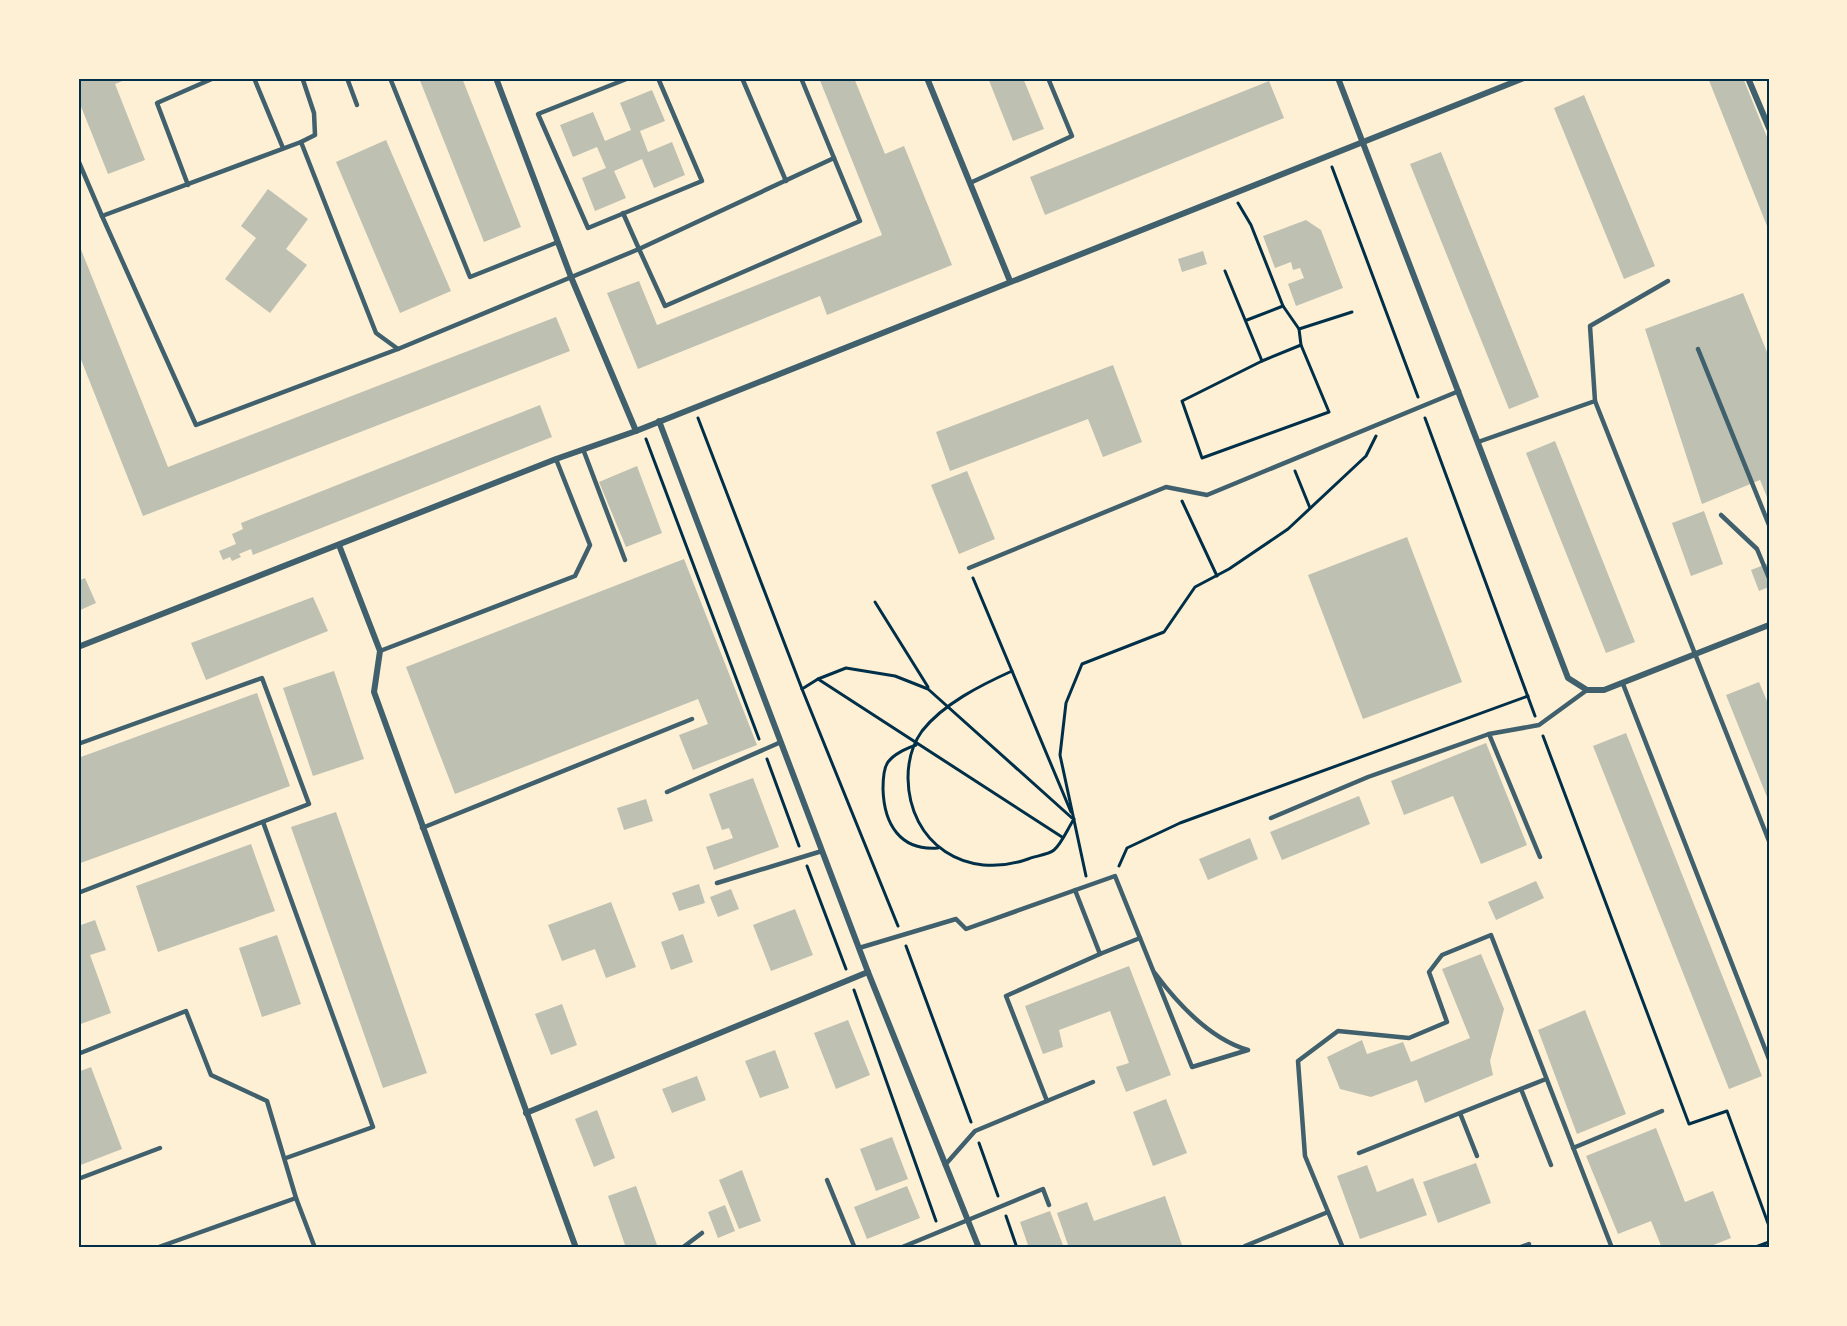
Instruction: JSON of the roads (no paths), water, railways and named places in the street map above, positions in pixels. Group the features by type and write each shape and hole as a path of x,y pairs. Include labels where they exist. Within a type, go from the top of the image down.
{"street":[{"path":"496,78 571,277 639,429"},
{"path":"927,78 1010,281"},
{"path":"1338,78 1568,678 1587,690 1604,690 1769,626"},
{"path":"78,647 556,459 639,429 1524,78"},
{"path":"1748,78 1769,128"},
{"path":"659,421 868,972 979,1248"},
{"path":"339,545 380,651 374,692 576,1248"},
{"path":"526,1113 868,972"}],"lane":[{"path":"188,185 157,103 214,78"},
{"path":"254,78 283,148"},
{"path":"347,78 357,105"},
{"path":"390,78 470,277 558,242"},
{"path":"629,78 538,114 588,228 702,181 658,78"},
{"path":"742,78 786,180"},
{"path":"622,213 665,306 860,222 801,78"},
{"path":"970,183 1072,136 1048,78"},
{"path":"102,216 315,135 314,113 303,80"},
{"path":"1762,110 1769,108"},
{"path":"301,142 376,333 398,349"},
{"path":"78,160 196,425 398,349 639,249 834,158"},
{"path":"78,182 86,178"},
{"path":"1668,281 1590,326 1594,401 1769,841"},
{"path":"1698,349 1769,525"},
{"path":"969,568 1166,487 1207,495 1459,391"},
{"path":"1478,442 1594,401"},
{"path":"583,449 625,560"},
{"path":"380,651 575,576 590,545 556,459"},
{"path":"1721,515 1756,549 1769,578"},
{"path":"78,744 262,678 309,804 78,893"},
{"path":"1623,684 1769,1059"},
{"path":"1271,818 1368,777 1489,734 1539,725 1587,690"},
{"path":"422,828 692,719"},
{"path":"1489,734 1540,857"},
{"path":"667,792 781,742"},
{"path":"263,822 373,1127 286,1158"},
{"path":"717,883 822,851"},
{"path":"859,948 956,919 966,929 1115,876 1192,1067 1248,1050 1219,1036 1179,1004 1154,972"},
{"path":"1075,890 1100,954"},
{"path":"1343,1248 1305,1156 1298,1061 1338,1031 1409,1038 1447,1022 1429,972 1442,955 1491,935 1612,1248"},
{"path":"1047,1101 1006,996 1140,938"},
{"path":"78,1054 186,1011 211,1075 267,1101 286,1158 296,1198 315,1248"},
{"path":"1359,1153 1546,1079"},
{"path":"945,1165 975,1131 1092,1082"},
{"path":"1521,1089 1551,1165"},
{"path":"1573,1148 1662,1111"},
{"path":"1460,1113 1477,1156"},
{"path":"78,1179 160,1148"},
{"path":"827,1180 852,1247 862,1248"},
{"path":"900,1248 1044,1189 1049,1205"},
{"path":"156,1248 296,1198"},
{"path":"1245,1246 1328,1212"},
{"path":"682,1248 702,1233"},
{"path":"1518,1248 1528,1244"}]}
